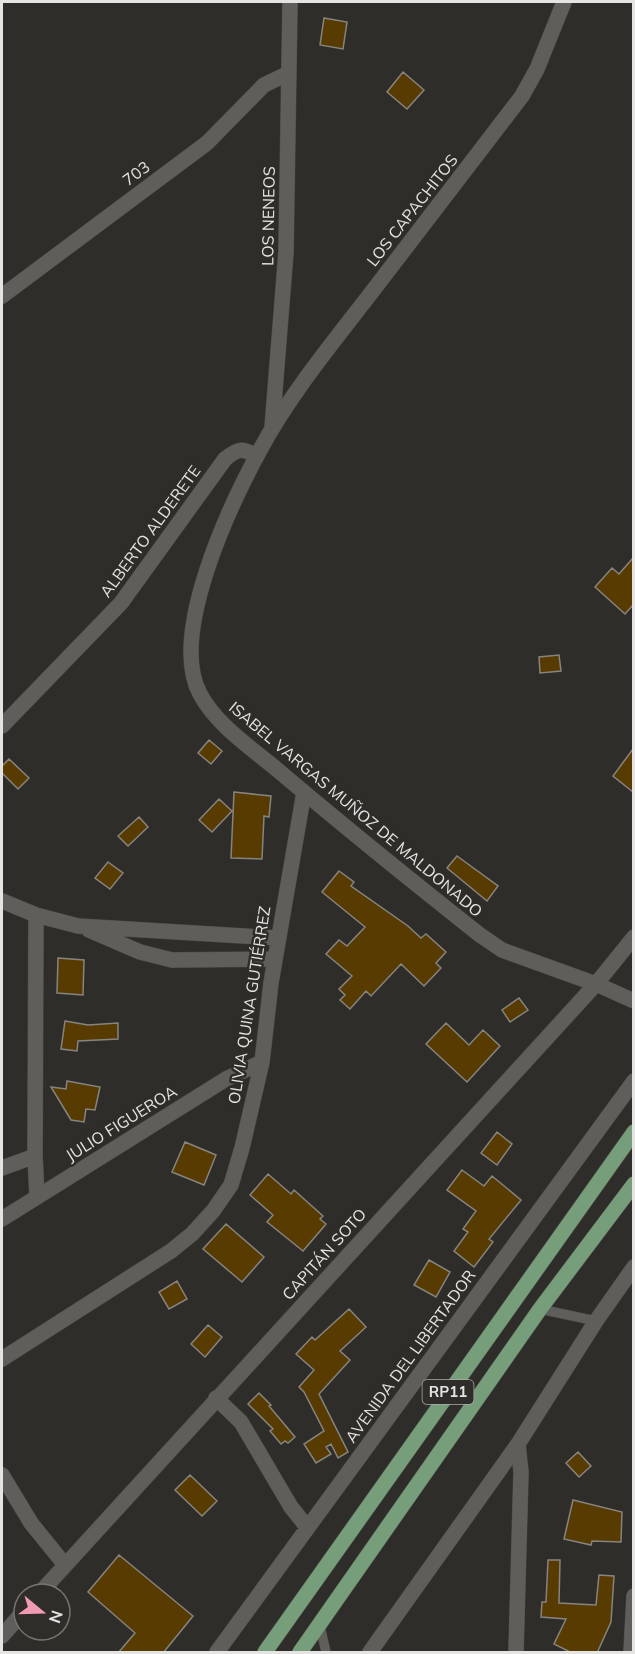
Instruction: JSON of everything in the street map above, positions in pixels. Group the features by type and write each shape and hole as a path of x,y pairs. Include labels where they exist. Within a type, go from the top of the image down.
{"main road":[{"name":"RP11","path":"265,1653 633,1132"},
{"name":"RP11","path":"300,1653 540,1309 633,1184"}],"street":[{"name":"LOS NENEOS","path":"272,431 286,252 287,74 290,2"},
{"name":"LOS CAPACHITOS","path":"257,456 326,352 522,96 537,69 564,2"},
{"name":"703","path":"2,296 207,143 264,85 287,74"},
{"name":"ALBERTO ALDERETE","path":"2,726 121,603 225,459 237,450 246,450 257,456"},
{"name":"ISABEL VARGAS MUÑOZ DE MALDONADO","path":"257,456 228,515 195,610 191,636 191,669 199,693 214,714 304,792 480,936 502,950 596,984 633,1001"},
{"name":"OLIVIA QUINA GUTIÉRREZ","path":"2,1359 171,1251 192,1234 213,1211 231,1185 262,1062 275,959 304,792"},
{"path":"2,902 36,915 78,926 140,952 172,960 275,959"},
{"path":"36,915 35,1156 37,1197"},
{"path":"78,926 279,938"},
{"name":"CAPITÁN SOTO","path":"50,1582 596,984 633,937"},
{"name":"JULIO FIGUEROA","path":"2,1219 226,1079 262,1062"},
{"name":"AVENIDA DEL LIBERTADOR","path":"217,1653 633,1081"},
{"path":"2,1168 35,1156"},
{"path":"370,1653 518,1444 633,1267"},
{"path":"216,1398 241,1422 291,1507 308,1527"},
{"path":"516,1653 521,1472 518,1444"},
{"path":"2,1475 31,1523 65,1565"},
{"path":"632,1653 633,1596"},
{"path":"2,1636 12,1625"}],"lane":[{"path":"540,1309 596,1321"},
{"path":"320,1626 326,1653"}],"building":[{"path":"324,18 347,22 343,49 320,45"},
{"path":"403,72 424,90 407,109 387,92"},
{"path":"633,558 633,605 625,614 595,587 612,568 619,574"},
{"path":"559,655 561,671 540,673 539,657"},
{"path":"209,740 222,751 211,764 198,753"},
{"path":"633,749 633,792 613,776"},
{"path":"9,759 29,778 18,789 2,773 2,766"},
{"path":"234,792 271,796 269,817 264,816 262,859 231,858"},
{"path":"219,799 232,811 212,832 199,820"},
{"path":"139,817 148,827 128,846 118,836"},
{"path":"457,856 498,886 487,901 447,868"},
{"path":"108,862 123,873 110,889 95,878"},
{"path":"339,871 354,882 351,886 408,926 421,938 426,934 446,952 436,963 441,968 424,986 401,964 371,996 366,991 350,1009 340,1000 345,995 339,989 352,976 326,954 339,940 347,946 365,927 322,892"},
{"path":"58,958 84,960 83,995 57,993"},
{"path":"519,998 528,1010 510,1022 502,1010"},
{"path":"65,1021 88,1025 118,1023 118,1039 78,1041 77,1051 61,1049"},
{"path":"446,1023 469,1045 483,1030 500,1046 467,1082 426,1044"},
{"path":"67,1081 100,1087 95,1110 86,1109 84,1122 71,1120 51,1087 66,1089"},
{"path":"497,1132 512,1144 497,1165 481,1153"},
{"path":"185,1142 216,1155 204,1185 172,1172"},
{"path":"462,1170 484,1186 492,1176 521,1200 489,1239 493,1242 474,1267 454,1251 468,1232 463,1229 476,1211 447,1190"},
{"path":"268,1174 291,1194 294,1190 323,1216 320,1219 326,1224 303,1251 267,1222 273,1215 250,1195"},
{"path":"226,1224 264,1257 242,1282 203,1249"},
{"path":"429,1260 450,1272 436,1297 414,1285"},
{"path":"177,1281 187,1299 169,1309 159,1292"},
{"path":"349,1309 366,1327 340,1351 350,1360 319,1394 348,1452 338,1458 331,1444 326,1447 331,1454 316,1463 304,1444 324,1431 304,1392 299,1387 314,1370 296,1354 312,1337 315,1340"},
{"path":"208,1325 222,1337 205,1357 191,1344"},
{"path":"259,1393 295,1437 288,1443 285,1441 281,1444 270,1431 273,1429 248,1404"},
{"path":"578,1452 591,1466 579,1477 566,1463"},
{"path":"190,1475 217,1501 202,1516 175,1490"},
{"path":"573,1500 622,1512 621,1542 592,1541 591,1545 564,1539"},
{"path":"119,1555 193,1616 163,1653 118,1653 135,1633 88,1592"},
{"path":"548,1560 560,1560 559,1603 596,1605 599,1575 614,1576 611,1622 597,1653 572,1653 554,1644 566,1619 541,1617 542,1602 546,1602"}]}
